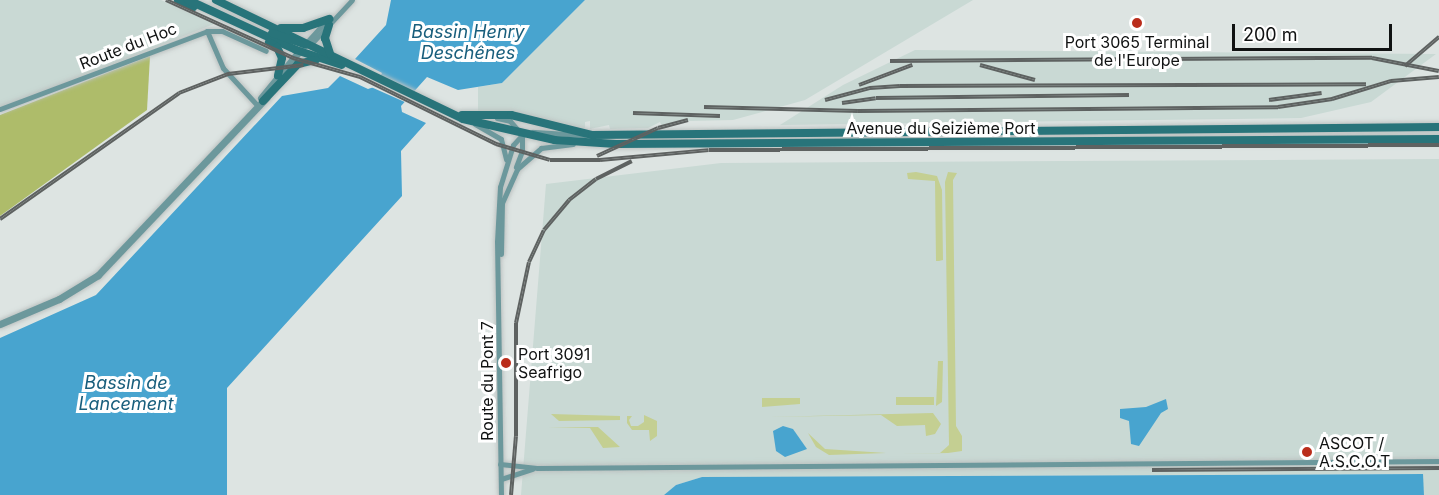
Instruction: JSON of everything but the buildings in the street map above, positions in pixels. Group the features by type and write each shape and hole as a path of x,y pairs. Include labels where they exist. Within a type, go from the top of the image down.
{"main road":[{"path":"178,0 277,47 282,58 278,76"},
{"path":"189,0 305,47"},
{"path":"216,0 272,26 305,47"},
{"path":"259,104 302,61 329,57 326,38 329,22 295,29 272,26"},
{"name":"Avenue du Seizième Port","path":"305,47 463,119 522,135 616,144 1439,139"},
{"name":"Avenue du Seizième Port","path":"448,112 489,117 511,115 592,135 1439,127"}],"street":[{"path":"259,104 278,76 350,0"},
{"path":"259,104 223,68 207,31 222,31 266,51"},
{"name":"Route du Hoc","path":"0,109 207,31"},
{"path":"0,324 59,299 98,275 248,118 305,47"},
{"path":"489,117 510,121 522,135 522,151 502,203 499,267"},
{"path":"463,119 501,139 505,166"},
{"path":"499,267 497,202 505,166 522,135 533,132 592,135"},
{"path":"512,177 526,158 542,148 616,144"},
{"name":"Route du Pont 7","path":"499,267 501,495"},
{"path":"500,464 537,468 1439,461"},
{"path":"501,479 537,468"}],"shaded area":[{"path":"0,0 161,0 214,24 0,109"},
{"path":"585,0 973,0 805,100 733,120 687,121 663,129 660,122 648,128 610,129 609,125 590,129 590,121 585,122 585,129 520,113 478,115 478,87 502,83"},
{"path":"915,50 1436,54 1371,102 1301,118 780,125 843,85"},
{"path":"1439,159 1439,495 1424,495 1422,474 702,477 676,485 664,495 521,495 546,184 721,163"}],"green space":[{"path":"150,56 147,110 0,216 0,115"},
{"path":"916,172 937,176 942,190 943,260 936,261 935,181 908,179 907,173"},
{"path":"948,172 957,173 953,180 956,426 962,436 962,451 948,453 896,454 940,453 949,445 945,182"},
{"path":"938,361 943,361 942,402 936,406"},
{"path":"896,397 934,397 934,405 896,405"},
{"path":"762,398 800,398 800,404 762,407"},
{"path":"933,413 941,424 935,434 926,436 925,425 897,426 881,415 768,417"},
{"path":"551,414 620,416 620,420 559,421"},
{"path":"644,415 657,421 657,436 650,441 649,430 632,430 627,423 627,416 632,416 629,420 631,426 638,426 644,422"},
{"path":"548,427 598,427 620,447 603,448 590,428"},
{"path":"808,433 825,449 886,453 829,455 816,447"}],"water":[{"name":"Bassin de Lancement","path":"391,0 585,0 502,83 458,90 427,77 401,106 402,112 426,123 401,151 402,196 227,388 227,495 0,495 0,338 96,295 282,96 328,88 340,76 368,89 374,87 382,73 355,59 386,25"},
{"path":"1166,399 1168,409 1161,413 1139,446 1131,444 1129,421 1120,418 1120,409 1146,407"},
{"path":"783,426 793,429 807,449 785,457 776,451 773,431"},
{"path":"1423,474 1424,495 664,495 676,485 702,477"}],"pier":[{"path":"378,77 416,93 407,103 371,87"}],"railway":[{"path":"166,0 293,58 360,77 496,144 550,160 600,160 709,150 1439,145"},
{"path":"1405,66 1439,37"},
{"path":"890,61 1372,58 1439,71"},
{"path":"0,219 179,93 228,74 303,65"},
{"path":"859,85 912,65"},
{"path":"980,65 1035,80"},
{"path":"704,107 858,111 1278,107 1332,99 1391,81 1439,77"},
{"path":"825,100 870,88 900,86 1366,84"},
{"path":"1269,100 1322,93"},
{"path":"842,103 876,98 1129,95"},
{"path":"633,113 720,116"},
{"path":"597,156 658,128 688,120"},
{"path":"511,495 516,436 516,323 529,262 544,230 569,200 596,179 632,161"},
{"path":"1152,470 1439,468"}],"place":[{"name":"Port 3065 Terminal de l'Europe","path":"1137,23"},
{"name":"Port 3091 Seafrigo","path":"506,363"},
{"name":"ASCOT / A.S.C.O.T","path":"1307,452"}],"water label":[{"name":"Bassin Henry Deschênes","path":"468,43"}]}
